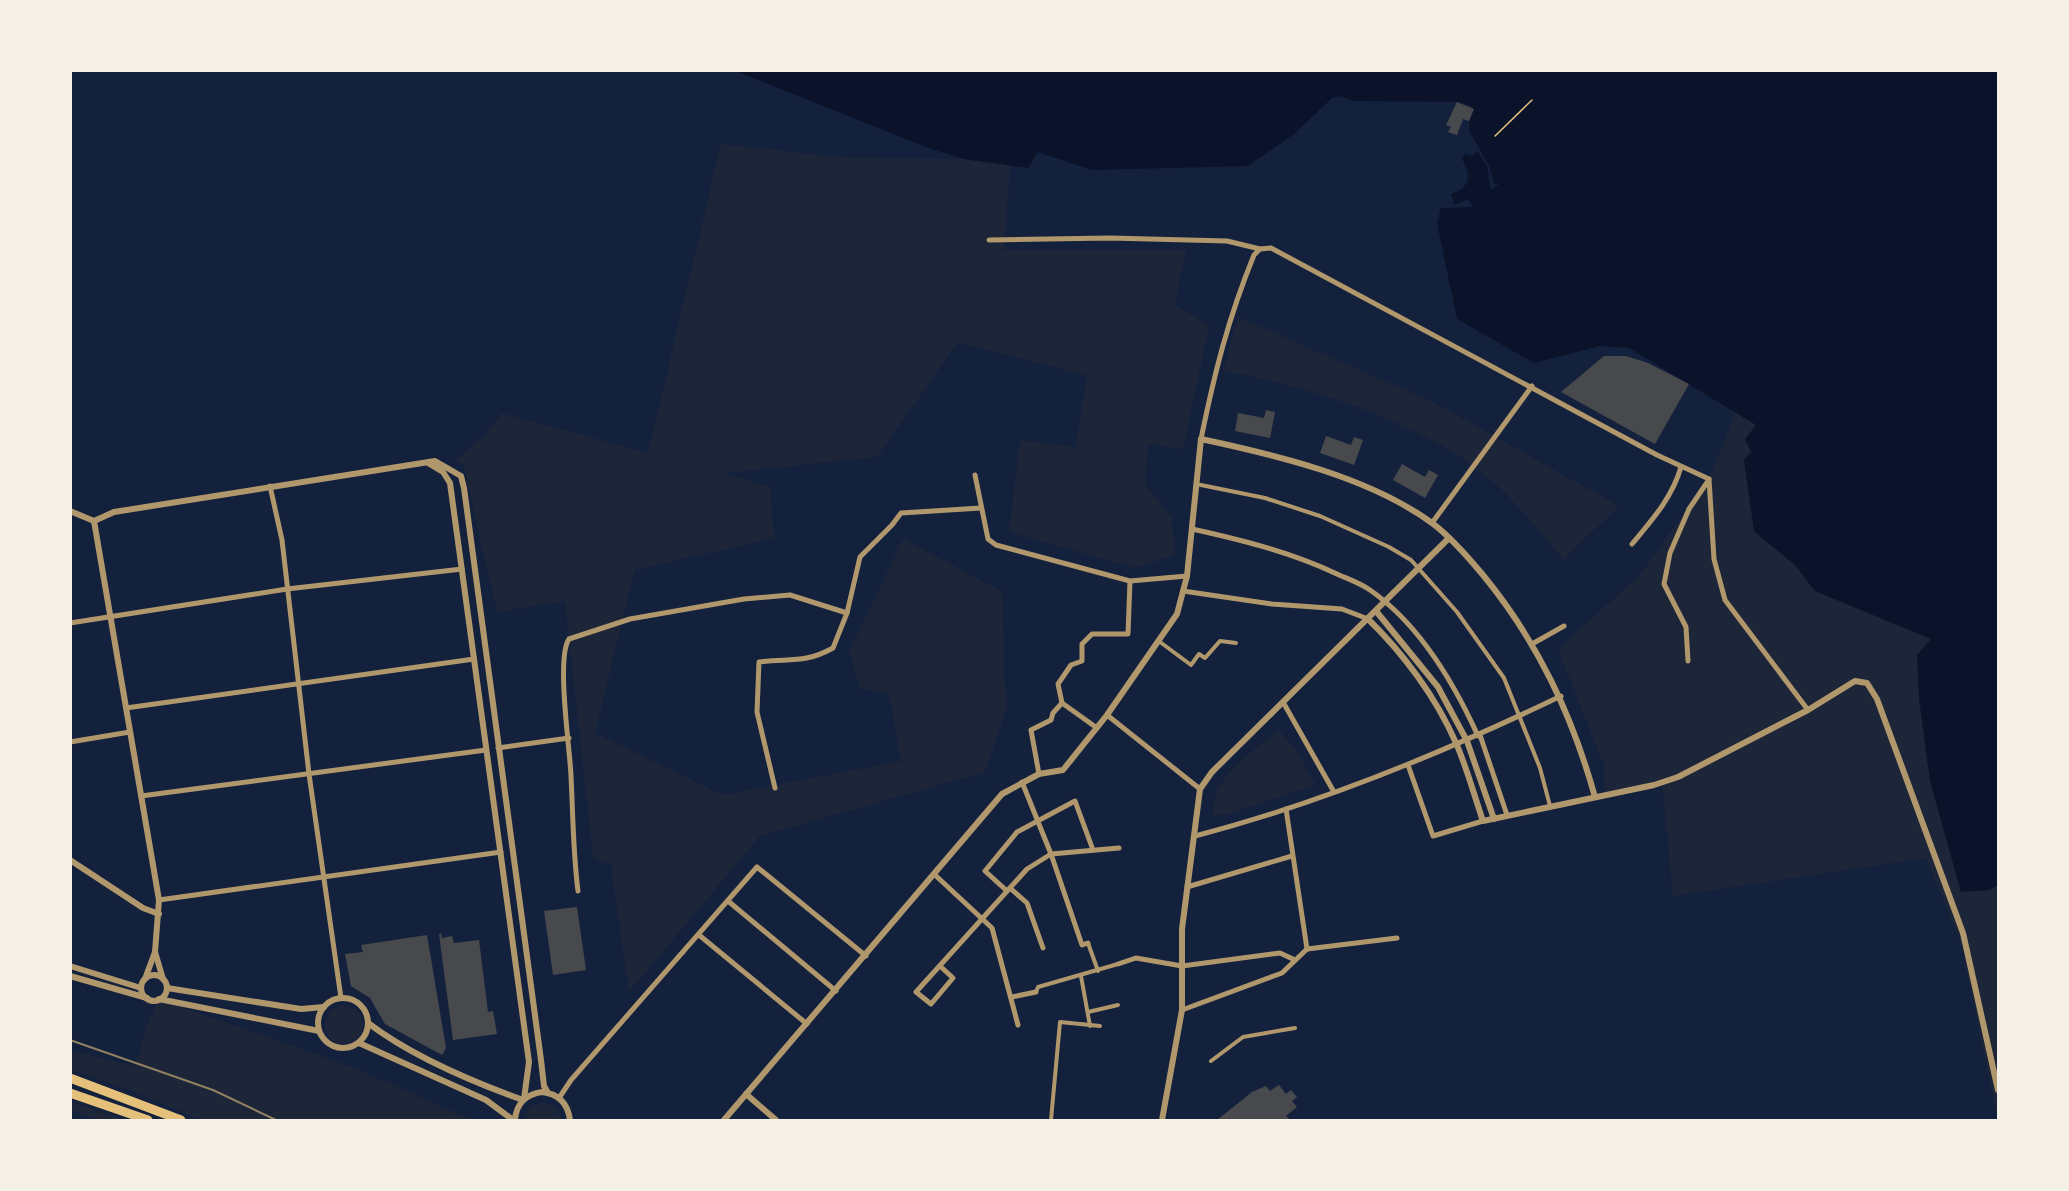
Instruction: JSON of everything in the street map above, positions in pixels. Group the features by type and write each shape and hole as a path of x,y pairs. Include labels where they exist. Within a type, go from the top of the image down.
{"highway":[{"path":"70,1078 181,1120"},
{"path":"70,1093 148,1120"}],"street":[{"path":"989,240 1110,238 1216,241 1260,249 1271,248 1681,467 1709,479"},
{"path":"724,1120 935,876 1002,794 1039,774 1063,770 1107,715 1160,642 1177,614 1187,576 1196,483 1215,370 1230,314 1254,255 1260,249"},
{"path":"1432,522 1532,386"},
{"path":"1202,439 1288,458 1386,496 1432,522 1495,589 1532,644 1561,696 1581,748 1595,797"},
{"path":"70,511 94,521 112,513 435,461 456,471 464,482 498,748 541,1060 548,1093"},
{"path":"428,463 443,472 450,483 529,1062 523,1100"},
{"path":"1632,544 1666,500 1676,484 1681,467"},
{"path":"975,475 988,539 996,545 1130,581 1187,576"},
{"path":"1688,661 1686,627 1664,584 1670,554 1689,509 1709,479"},
{"path":"1709,479 1714,559 1725,600 1808,710"},
{"path":"1196,483 1264,498 1320,516 1389,547 1411,560 1458,612 1504,678 1540,768 1550,806"},
{"path":"270,486 282,540 309,774 341,998"},
{"path":"776,788 757,712 759,662 796,661 819,656 833,648 847,613 860,557 901,513 981,508"},
{"path":"94,521 159,900 155,952 141,988"},
{"path":"1192,529 1259,543 1315,564 1368,588 1385,602 1423,644 1449,679 1479,736 1507,815"},
{"path":"1162,1120 1182,1010 1182,929 1200,789 1212,772 1449,538"},
{"path":"70,623 287,589 462,569"},
{"path":"1097,728 1062,703 1058,684 1071,665 1082,661 1082,644 1092,634 1128,634 1130,581"},
{"path":"1183,591 1272,604 1342,609 1368,619 1406,662 1431,697 1457,745 1483,821"},
{"path":"578,891 573,854 564,654 566,643 572,637 630,619 744,598 790,595 847,613"},
{"path":"1376,611 1438,687 1467,741 1494,819"},
{"path":"1532,644 1564,626"},
{"path":"1160,642 1191,665 1199,654 1206,657 1220,641 1236,643"},
{"path":"126,708 474,659"},
{"path":"1408,765 1433,836 1507,815 1678,777 1808,710 1855,681 1867,682 1877,699 1964,933 1998,1090"},
{"path":"1195,836 1287,809 1408,765 1479,736 1561,696"},
{"path":"1283,702 1334,792"},
{"path":"1039,774 1030,730 1051,720 1053,713 1062,703"},
{"path":"1107,715 1200,789"},
{"path":"70,742 130,732"},
{"path":"498,748 569,738"},
{"path":"141,796 486,750"},
{"path":"1022,782 1085,944 1098,971"},
{"path":"1043,948 1027,903 985,871 1017,831 1075,801 1093,850"},
{"path":"1287,809 1307,949"},
{"path":"940,966 953,978 931,1004 916,992 1027,869 1051,854 1119,848"},
{"path":"159,900 501,852"},
{"path":"1187,887 1292,856"},
{"path":"70,860 143,908 159,914"},
{"path":"559,1098 571,1080 757,867 866,956"},
{"path":"935,876 992,928 1018,1025"},
{"path":"728,902 836,990"},
{"path":"699,935 807,1024"},
{"path":"1182,1010 1282,973 1307,949 1397,938"},
{"path":"155,952 167,988 165,995 159,999"},
{"path":"1012,997 1036,992 1038,987 1136,958 1182,966 1280,953 1294,960"},
{"path":"70,966 141,988 147,998"},
{"path":"145,979 156,975 163,979"},
{"path":"70,976 147,998 319,1031"},
{"path":"1081,976 1090,1026"},
{"path":"167,988 301,1010 324,1007 341,998 357,1002 363,1008 368,1023 367,1031 359,1043 352,1047 336,1048 322,1038 319,1031 319,1014 324,1007"},
{"path":"1088,1012 1118,1005"},
{"path":"1051,1120 1059,1022 1100,1026"},
{"path":"368,1023 400,1045 491,1089 523,1100"},
{"path":"1211,1061 1243,1037 1295,1028"},
{"path":"359,1043 486,1100 514,1120 516,1110 523,1100 535,1093 548,1093 565,1104 570,1120"},
{"path":"746,1095 776,1120"}],"path":[{"path":"1495,136 1532,100"}],"shaded area":[{"path":"736,71 1998,71 1998,885 1989,890 1961,892 1930,781 1919,698 1917,655 1931,639 1815,591 1795,565 1754,531 1744,460 1751,452 1745,439 1756,425 1629,348 1600,346 1534,363 1457,319 1437,223 1441,208 1473,207 1468,199 1454,205 1451,194 1466,185 1468,176 1462,159 1465,154 1472,156 1478,152 1487,166 1491,190 1500,183 1494,184 1489,166 1469,130 1471,106 1457,102 1352,101 1341,96 1332,98 1294,134 1248,166 1092,170 1038,152 1028,168 964,159 931,149"},
{"path":"721,144 847,158 964,159 1010,166 1004,250 1186,250 1175,304 1209,326 1183,449 1148,444 1145,484 1172,518 1175,555 1135,568 1009,532 1020,440 1076,447 1087,376 958,342 877,457 723,473 770,487 774,538 635,570 595,733 723,795 901,761 889,694 860,688 849,652 903,539 1002,591 1006,710 985,772 760,836 629,992 611,865 593,857 565,601 497,612 463,464 455,460 484,436 502,413 648,453"},
{"path":"1238,317 1433,402 1619,506 1563,560 1498,486 1447,448 1386,418 1319,394 1223,371"},
{"path":"1736,412 1756,425 1751,452 1754,532 1795,565 1815,591 1931,639 1919,698 1930,781 1961,891 1988,890 1998,885 1998,1120 1961,942 1926,858 1673,896 1662,783 1605,795 1604,765 1558,649 1639,576 1709,479"},
{"path":"1280,731 1297,752 1316,785 1224,815 1213,815 1216,794 1228,774 1263,742"},
{"path":"159,999 350,1066 473,1120 200,1120 135,1092 71,1070 71,1051 135,1066 147,1026"},
{"path":"344,1006 351,1007 357,1012 362,1018 362,1032 357,1038 351,1043 344,1044 337,1043 331,1038 326,1032 325,1025 326,1018 331,1012 337,1007"},
{"path":"70,1102 126,1120 98,1120 71,1111"},
{"path":"543,1102 556,1107 562,1120 523,1120 530,1107"}],"building":[{"path":"1457,102 1474,109 1469,121 1463,119 1457,135 1448,132 1451,127 1446,125"},
{"path":"1604,356 1626,356 1648,363 1689,384 1655,444 1561,392"},
{"path":"1266,410 1275,412 1270,438 1235,431 1238,413 1264,418"},
{"path":"1326,436 1351,445 1354,437 1363,440 1354,465 1320,453"},
{"path":"1402,464 1425,477 1429,470 1438,475 1425,498 1393,480"},
{"path":"577,907 586,970 553,975 544,911"},
{"path":"441,933 442,938 452,936 454,943 479,940 488,1012 493,1011 497,1034 453,1040 439,934"},
{"path":"427,935 446,1048 442,1055 385,1024 370,998 351,986 345,954 363,952 361,945"},
{"path":"1279,1085 1286,1094 1291,1090 1297,1097 1292,1101 1297,1107 1286,1116 1290,1120 1217,1120 1252,1092 1266,1086 1270,1091"}],"railway":[{"path":"70,1040 213,1090 276,1120"}]}
